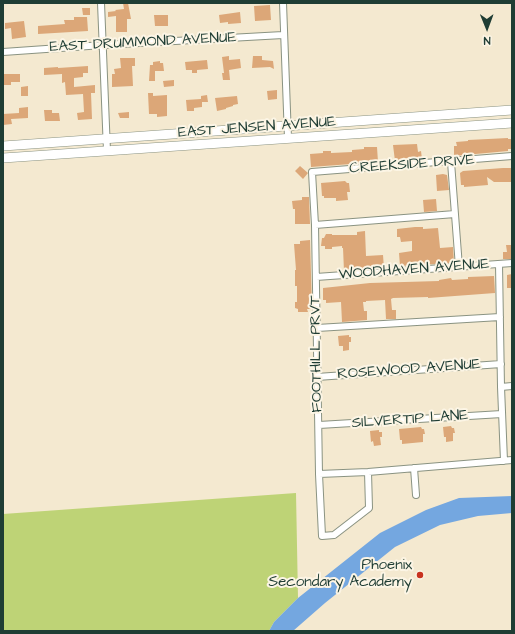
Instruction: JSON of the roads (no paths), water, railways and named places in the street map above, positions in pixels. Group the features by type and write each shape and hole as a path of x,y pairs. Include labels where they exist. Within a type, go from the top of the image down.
{"main road":[{"name":"EAST JENSEN AVENUE","path":"3,146 512,110"},
{"name":"EAST JENSEN AVENUE","path":"3,158 512,123"}],"street":[{"path":"101,3 107,151"},
{"path":"282,3 286,126 288,138"},
{"name":"EAST DRUMMOND AVENUE","path":"3,52 284,35"},
{"name":"CREEKSIDE DRIVE","path":"312,172 512,156"},
{"path":"451,162 459,267"},
{"name":"FOOTHILL PRVT","path":"312,172 315,225 319,474 322,536 334,535 369,508 368,472"},
{"path":"315,225 455,214"},
{"name":"WOODHAVEN AVENUE","path":"316,277 512,263"},
{"path":"499,264 504,460"},
{"path":"317,328 500,317"},
{"name":"ROSEWOOD AVENUE","path":"318,376 501,364"},
{"path":"501,387 512,386"},
{"name":"SILVERTIP LANE","path":"319,425 502,414"},
{"path":"319,474 368,472 512,460"},
{"path":"414,468 416,495"}],"water":[{"path":"512,496 512,513 478,516 440,525 395,547 325,603 293,631 269,631 274,622 298,598 380,533 426,510 459,498"}],"place":[{"name":"Phoenix Secondary Academy","path":"420,575"}]}
